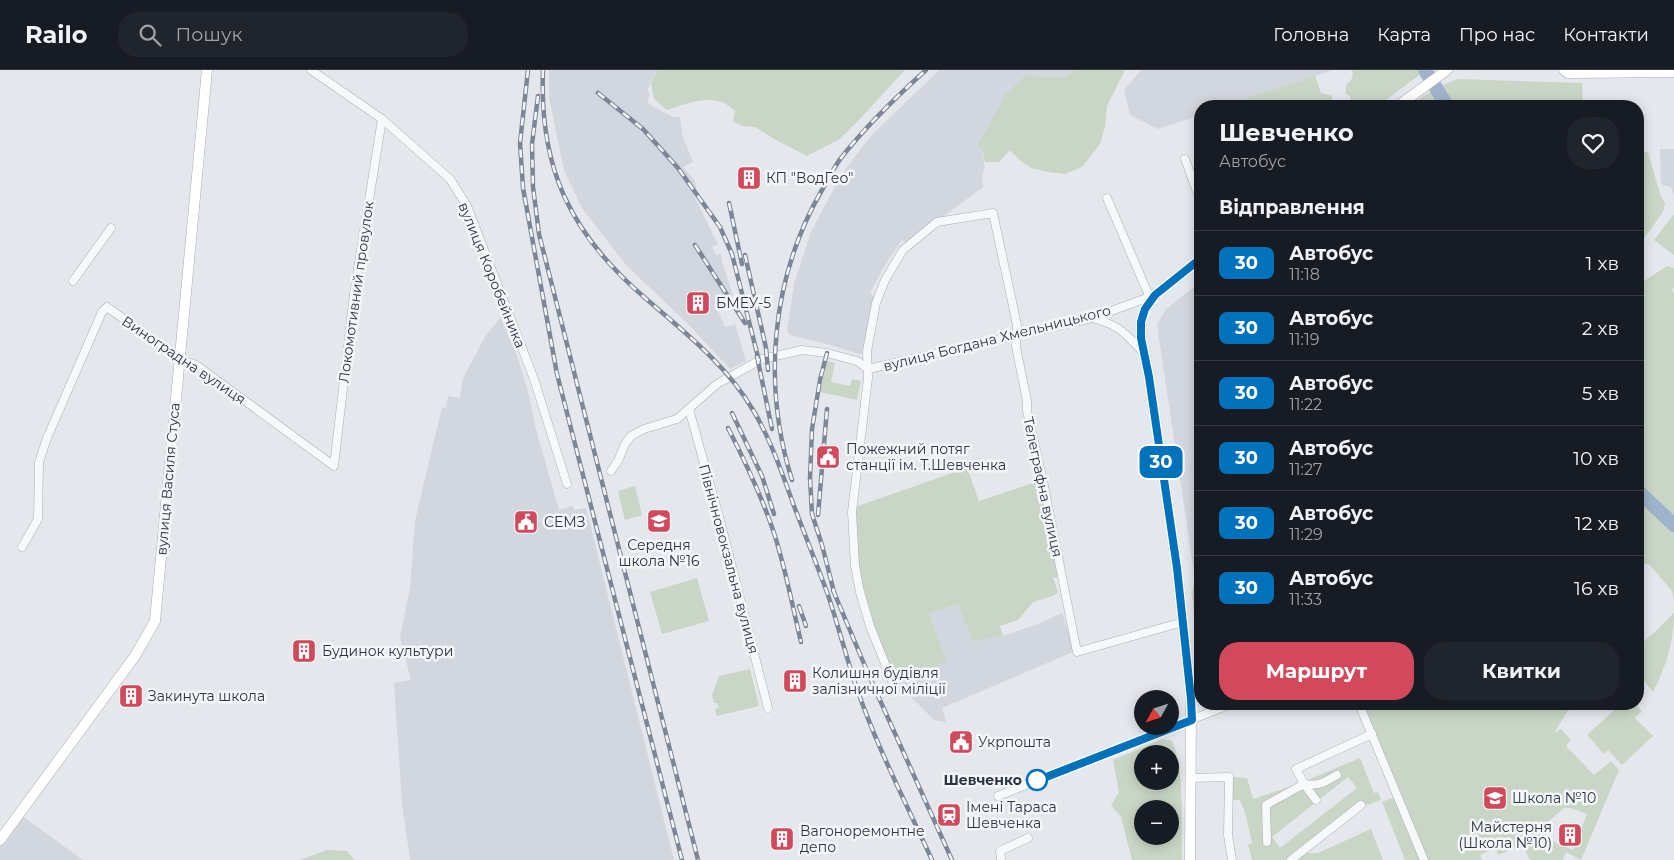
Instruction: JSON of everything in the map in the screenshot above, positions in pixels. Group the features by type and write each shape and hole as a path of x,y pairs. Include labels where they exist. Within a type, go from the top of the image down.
{"street":[{"name":"вулиця Василя Стуса","path":"0,840 135,656 155,621 207,70"},
{"name":"вулиця Коробейника","path":"311,70 382,119 450,179 467,206 534,379 567,484"},
{"path":"1406,100 1447,70"},
{"path":"1564,70 1568,73 1674,72"},
{"name":"Локомотивний провулок","path":"334,466 354,294 382,119"},
{"path":"1185,159 1194,184"},
{"path":"1107,198 1152,297 1145,309 1141,322 1141,338 1156,423 1183,622 1191,699 1190,860"},
{"name":"Телеграфна вулиця","path":"868,369 867,351 876,302 885,280 903,250 937,222 993,213 1017,325 1016,347 1027,401 1027,411 1077,652 1183,622"},
{"path":"74,281 111,228"},
{"name":"вулиця Богдана Хмельницького","path":"868,369 1092,318 1152,297 1194,264"},
{"name":"Виноградна вулиця","path":"22,547 38,519 39,462 47,438 102,312 107,307 179,359 196,365 334,466"},
{"path":"1092,318 1111,323 1124,332 1143,352"},
{"path":"610,471 618,461 624,444 631,436 644,429 677,419 705,394 730,376 762,359 802,350 827,353 857,361 868,369 852,512 855,566 870,626 892,681"},
{"name":"Північновокзальна вулиця","path":"689,409 721,524 768,708"},
{"path":"998,796 1216,710"},
{"path":"1362,710 1424,860"},
{"path":"1316,800 1296,769 1372,734"},
{"path":"1267,842 1266,805 1304,784 1321,784 1337,775"},
{"path":"1191,778 1229,777 1228,835 1232,860"},
{"path":"1291,860 1361,805"},
{"path":"1000,860 1000,851 1028,838"}],"shaded area":[{"path":"549,70 656,70 647,91 650,94 647,103 673,117 680,117 683,137 693,162 683,167 695,181 696,189 694,196 718,244 712,247 716,255 721,254 733,295 715,304 725,327 735,324 746,361 730,369 686,322 626,265 582,208 564,170 549,98"},
{"path":"939,70 1075,70 1068,77 1025,76 982,149 985,168 982,175 983,187 908,243 902,240 885,265 870,293 874,297 875,302 864,353 859,354 790,335 787,331 794,284 811,232 841,175 870,137"},
{"path":"1141,70 1333,70 1243,100 1194,100 1194,117 1158,129 1130,115 1124,90"},
{"path":"1660,149 1674,149 1674,197 1671,187 1661,184"},
{"path":"1194,287 1194,573 1157,325 1166,309"},
{"path":"504,313 529,395 535,426 559,510 573,506 574,510 586,508 674,860 410,860 402,804 394,683 411,680 400,637 410,588 415,521 442,407 446,408 448,396 460,398 463,378 485,337"},
{"path":"958,604 972,641 1003,636 1038,624 1062,613 1075,651 942,708 946,722 934,720 894,680 947,662 929,614"},
{"path":"22,816 83,860 0,860 0,847"}],"green space":[{"path":"657,70 905,70 840,139 807,156 755,127 742,126 733,121 735,111 722,102 701,100 667,110 654,99 651,83"},
{"path":"1075,70 1125,70 1107,106 1105,127 1100,144 1082,167 1065,174 1031,168 1018,159 1010,150 999,162 985,162 982,149 978,145 1006,94 1025,76 1067,77"},
{"path":"1352,70 1422,70 1422,73 1386,100 1350,100 1351,97 1345,93 1346,85 1351,80"},
{"path":"1315,76 1321,93 1332,96 1332,100 1243,100"},
{"path":"1458,79 1582,83 1583,100 1419,100 1445,84"},
{"path":"1644,152 1648,152 1660,194 1665,204 1663,212 1645,237"},
{"path":"1674,216 1674,255 1654,240"},
{"path":"1667,266 1674,268 1674,288 1672,289 1674,294 1674,601 1672,591 1650,565 1644,564 1644,281"},
{"path":"827,361 835,363 831,382 850,386 852,379 861,381 857,400 820,392"},
{"path":"967,468 979,501 1042,480 1062,576 1053,578 1058,592 1053,596 1033,602 1018,620 1000,626 1003,636 972,641 958,604 929,614 947,662 892,681 860,592 852,508"},
{"path":"635,486 642,515 625,520 618,491"},
{"path":"697,578 709,621 662,634 650,592"},
{"path":"1194,584 1194,614 1192,593"},
{"path":"1674,613 1673,634 1668,654 1653,692 1644,681 1644,641"},
{"path":"750,669 759,706 717,716 715,709 719,708 717,703 714,703 712,695 719,676"},
{"name":"Школа №10","path":"1361,710 1568,710 1554,733 1561,729 1571,740 1566,746 1594,775 1611,761 1619,770 1581,860 1566,852 1563,860 1530,860 1523,845 1498,855 1495,848 1480,855 1482,860 1405,860 1382,802 1397,796","holes":["1564,808 1571,808 1587,814 1573,850 1558,844 1547,836 1549,821"]},
{"path":"1614,710 1641,710 1635,718 1653,736 1622,765 1608,750 1604,754 1587,735"},
{"path":"1163,739 1172,741 1173,745 1149,745"},
{"path":"1134,751 1134,790 1179,790 1179,767 1182,860 1132,860 1121,817 1111,805 1119,792 1113,760"},
{"path":"1360,758 1374,793 1378,792 1381,800 1361,805 1305,853 1318,853 1371,829 1383,860 1300,860 1298,858 1295,860 1252,860 1248,845 1252,843 1245,812 1240,800 1233,800 1232,777 1247,778 1253,799 1298,784","holes":["1348,777 1357,788 1280,848 1272,837"]},
{"path":"327,850 347,851 354,860 300,860"}],"waterway":[{"path":"1425,70 1443,100"},
{"path":"1644,497 1674,525"}],"railway":[{"path":"528,70 520,143 523,188 557,374 682,860"},
{"path":"543,70 543,105 547,138 554,168 564,196 578,223 596,248 618,273 717,363 742,393 771,445 828,595 864,708 882,752 932,860"},
{"path":"792,480 783,444 777,407 775,369 782,295 792,259 805,224 838,162 871,123 926,70"},
{"path":"598,93 643,129 678,168 720,227 732,254 759,361"},
{"path":"538,96 532,144 533,187 539,234 698,860"},
{"path":"729,203 742,264"},
{"path":"695,245 745,323"},
{"path":"745,255 766,348 768,370"},
{"path":"827,353 820,380 812,429 810,478 812,514 834,592"},
{"path":"757,356 772,429"},
{"path":"818,515 827,409"},
{"path":"732,413 762,476 774,514"},
{"path":"728,428 741,453 773,530 785,571 801,642"},
{"path":"833,590 870,678 952,860"},
{"path":"799,606 806,626"}],"bus line":[{"name":"30","path":"1036,781 1192,720 1177,568 1149,377 1141,338 1141,322 1145,309 1155,295 1194,264"}],"place":[{"name":"КП \"ВодГео\"","path":"749,178"},
{"name":"БМЕУ-5","path":"698,303"},
{"name":"Пожежний потяг станції ім. Т.Шевченка","path":"828,457"},
{"name":"Середня школа №16","path":"659,521"},
{"name":"СЕМЗ","path":"526,522"},
{"name":"Будинок культури","path":"304,651"},
{"name":"Колишня будівля залізничної міліції","path":"795,681"},
{"name":"Закинута школа","path":"131,696"},
{"name":"Укрпошта","path":"961,742"},
{"name":"Шевченко","path":"1037,780"},
{"name":"Школа №10","path":"1495,798"},
{"name":"Імені Тараса Шевченка","path":"949,815"},
{"name":"Майстерня (Школа №10)","path":"1570,835"},
{"name":"Вагоноремонтне депо","path":"782,839"}]}
